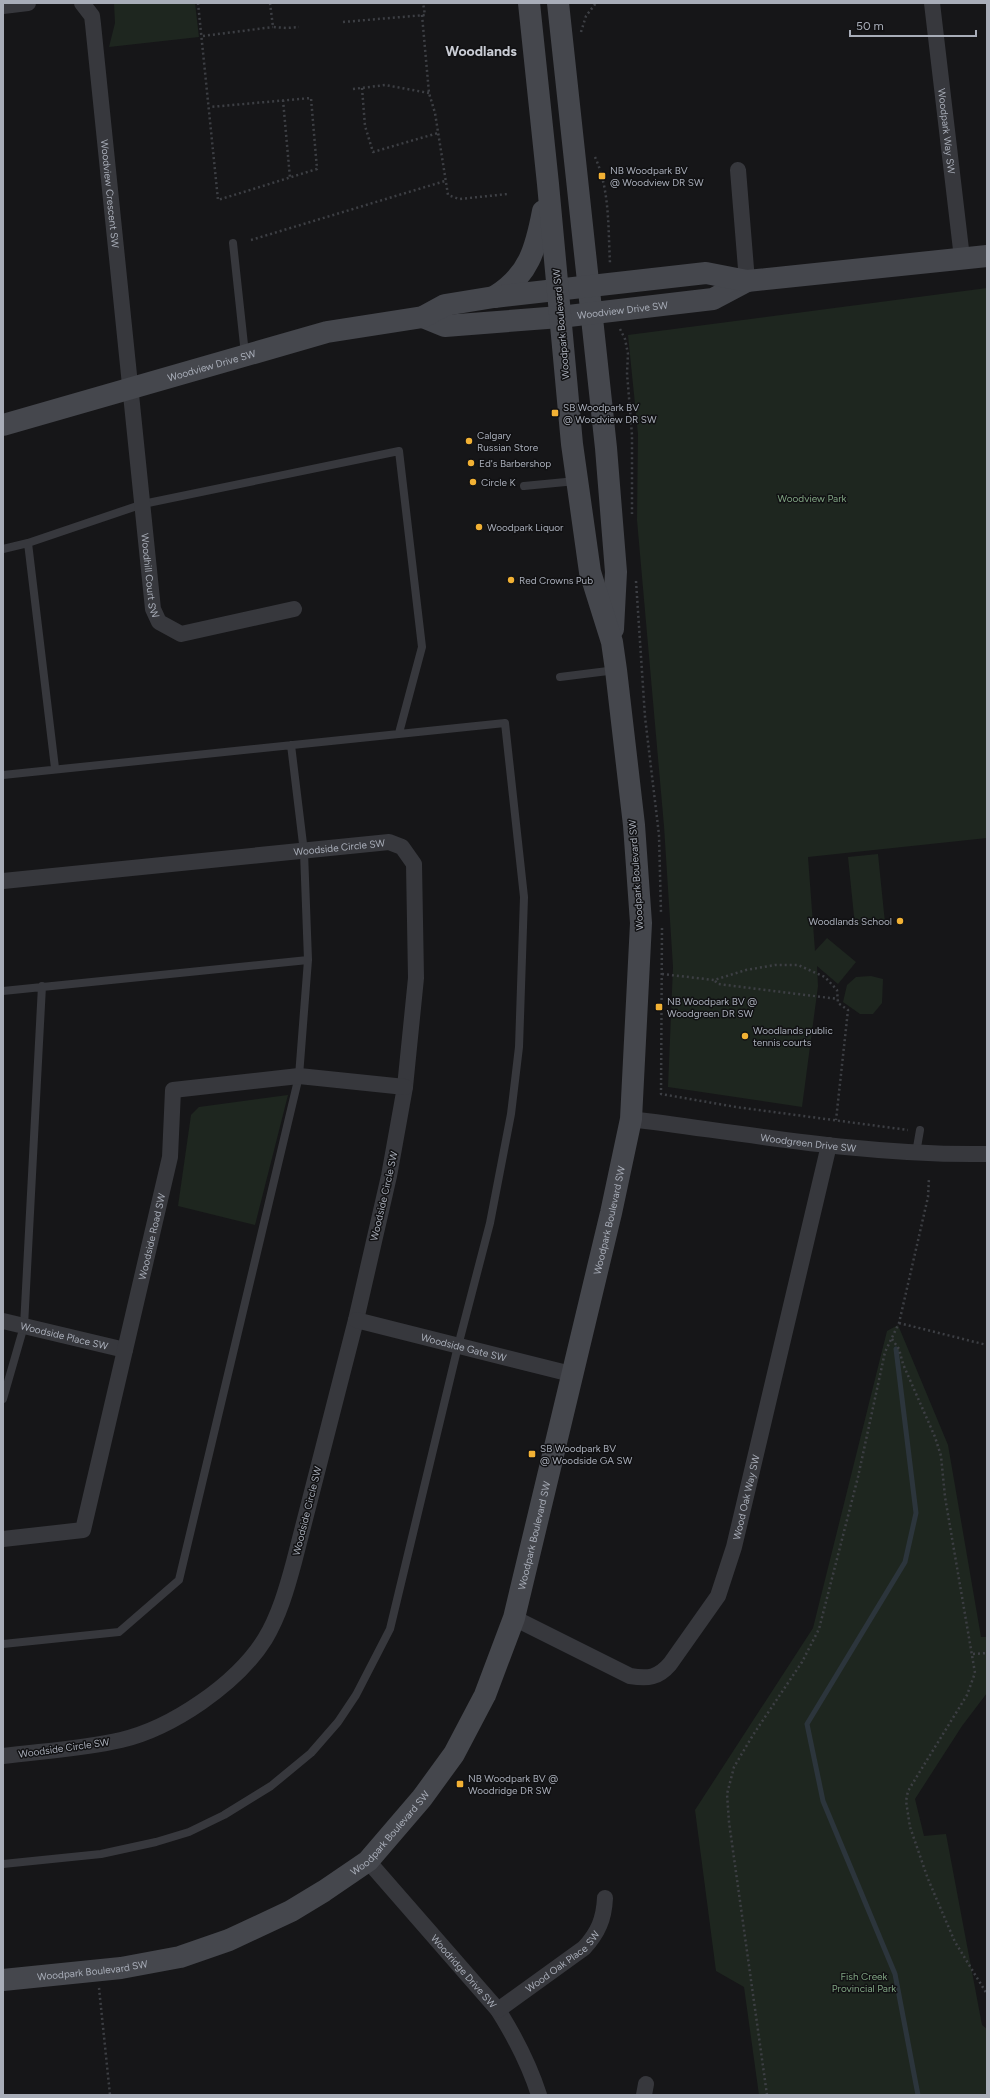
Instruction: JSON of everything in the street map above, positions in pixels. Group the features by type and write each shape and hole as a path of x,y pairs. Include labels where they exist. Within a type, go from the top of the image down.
{"street":[{"path":"3,6 28,3"},
{"name":"Woodview Crescent SW","path":"82,3 92,16 132,388"},
{"name":"Woodpark Boulevard SW","path":"3,1980 121,1968 180,1957 229,1940 291,1911 368,1861 422,1798 454,1754 485,1695 514,1618 571,1374 611,1213 631,1119 641,923 634,825 612,642 590,572 572,444 548,184 529,3"},
{"name":"Woodpark Boulevard SW","path":"558,3 606,448 616,572 612,642"},
{"name":"Woodpark Way SW","path":"932,3 962,258"},
{"path":"738,170 747,281"},
{"path":"494,297 510,288 521,274 537,244 548,184"},
{"name":"Woodview Drive SW","path":"3,425 327,332 423,317 445,305 494,297 706,273 747,281 987,256"},
{"name":"Woodview Drive SW","path":"423,317 445,326 560,318 713,299 747,281"},
{"name":"Woodhill Court SW","path":"132,388 154,608 159,622 181,634 294,609"},
{"name":"Woodside Circle SW","path":"3,881 304,852 389,842 402,847 414,864 416,978 405,1087 389,1176 356,1320 294,1562 283,1600 265,1639 244,1664 212,1695 191,1710 160,1726 122,1740 103,1744 3,1756"},
{"name":"Woodside Road SW","path":"3,1539 84,1530 170,1157 173,1090 299,1076 405,1087"},
{"name":"Woodgreen Drive SW","path":"631,1119 829,1145 916,1153 987,1154"},
{"name":"Wood Oak Way SW","path":"514,1618 630,1676 647,1679 664,1671 670,1664 718,1596 734,1547 829,1145"},
{"name":"Woodside Gate SW","path":"356,1320 571,1374"},
{"name":"Woodside Place SW","path":"3,1321 125,1350"},
{"name":"Woodridge Drive SW","path":"368,1861 498,2010 524,2056 539,2095"},
{"name":"Wood Oak Place SW","path":"498,2010 584,1948 595,1936 605,1913 605,1898"}],"lane":[{"path":"233,243 246,355"},
{"path":"3,549 28,543 143,504 399,451 422,647 399,733"},
{"path":"524,486 577,481"},
{"path":"28,543 55,768"},
{"path":"560,677 616,670"},
{"path":"3,774 505,723 524,897 519,1047 511,1114 490,1223 458,1346 390,1629 356,1695 338,1722 315,1748 271,1786 224,1815 189,1832 156,1842 101,1854 3,1864"},
{"path":"3,1644 119,1632 179,1580 299,1076 308,960 304,852 291,745"},
{"path":"3,991 308,960"},
{"path":"3,1399 24,1326 42,986"},
{"path":"916,1153 920,1130"}],"path":[{"path":"198,3 201,34 203,36 218,200 317,169 311,98 210,107"},
{"path":"270,3 273,27"},
{"path":"423,3 424,15 422,15 429,93 438,133 448,195 459,199 508,194"},
{"path":"580,35 586,16 596,3"},
{"path":"343,22 422,15"},
{"path":"203,36 273,27 287,28 299,26"},
{"path":"353,89 385,85 429,93"},
{"path":"362,88 365,126 373,152 438,133"},
{"path":"283,100 290,178"},
{"path":"592,152 599,167 608,205 610,263"},
{"path":"251,240 445,181"},
{"path":"618,327 625,338 628,354 627,373 632,435 633,521"},
{"path":"636,575 645,717 658,823 661,916"},
{"path":"662,923 661,1094 736,1107 908,1130"},
{"path":"662,974 714,980 746,970 775,965 798,965 825,976 837,990 838,1003 848,1010 836,1120"},
{"path":"714,980 718,984 838,998"},
{"path":"767,2095 729,1822 728,1786 741,1754 802,1662 819,1629 858,1477 885,1352 898,1323 928,1197 929,1178"},
{"path":"898,1323 987,1345"},
{"path":"892,1339 899,1349 903,1364 936,1437 941,1456 945,1497 973,1654 975,1673 967,1695 915,1779 906,1801 910,1827 928,1879 956,1942 987,1994"},
{"path":"973,1654 987,1653"},
{"path":"97,1970 110,2095"}],"green space":[{"path":"114,3 195,3 199,37 109,47 115,23"},
{"name":"Woodview Park","path":"987,288 987,838 808,857 815,951 827,938 856,962 838,984 817,966 818,986 802,1107 668,1087 673,967 664,826 637,520 638,434 628,335"},
{"path":"878,854 885,923 855,926 848,857"},
{"path":"871,976 883,979 882,1003 873,1014 860,1014 843,1002 847,985 856,977"},
{"path":"288,1095 255,1225 178,1206 191,1115 199,1107"},
{"name":"Fish Creek Provincial Park","path":"898,1325 948,1445 981,1637 987,1637 987,1693 962,1726 915,1799 924,1836 946,1834 982,2025 987,2029 987,2095 759,2095 744,1987 716,1971 695,1810 813,1628 887,1331"}],"waterway":[{"path":"896,1349 916,1513 905,1562 807,1724 823,1801 895,1974 918,2095"}],"place":[{"name":"NB Woodpark BV @ Woodview DR SW","path":"602,176"},
{"name":"SB Woodpark BV @ Woodview DR SW","path":"555,413"},
{"name":"Calgary Russian Store","path":"469,441"},
{"name":"Ed's Barbershop","path":"471,463"},
{"name":"Circle K","path":"473,482"},
{"name":"Woodpark Liquor","path":"479,527"},
{"name":"Red Crowns Pub","path":"511,580"},
{"name":"Woodlands School","path":"900,921"},
{"name":"NB Woodpark BV @ Woodgreen DR SW","path":"659,1007"},
{"name":"Woodlands public tennis courts","path":"745,1036"},
{"name":"SB Woodpark BV @ Woodside GA SW","path":"532,1454"},
{"name":"NB Woodpark BV @ Woodridge DR SW","path":"460,1784"}],"district":[{"name":"Woodlands","path":"481,51"}]}
